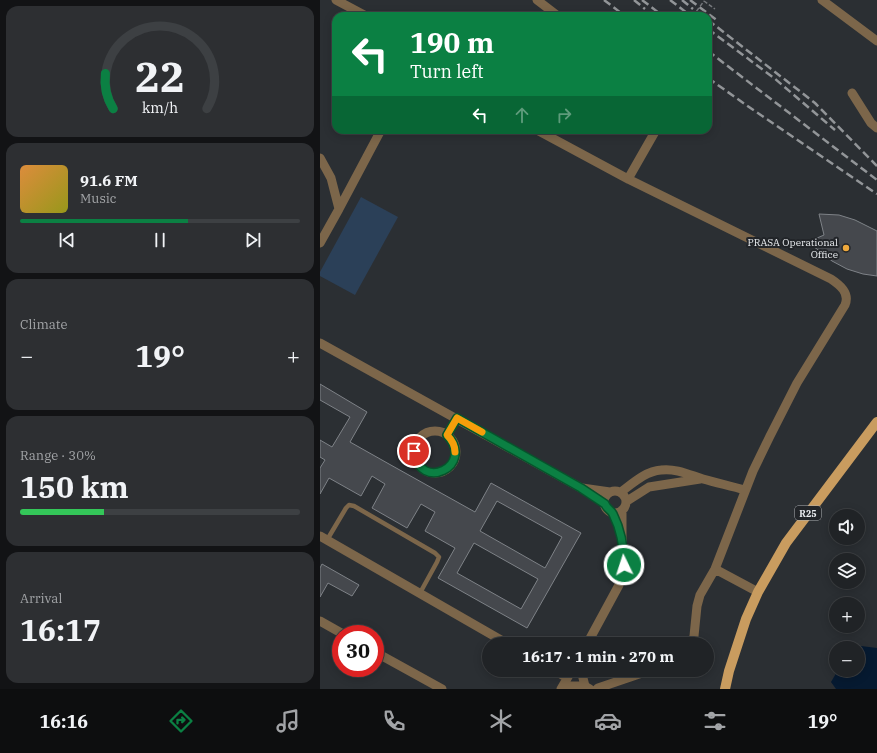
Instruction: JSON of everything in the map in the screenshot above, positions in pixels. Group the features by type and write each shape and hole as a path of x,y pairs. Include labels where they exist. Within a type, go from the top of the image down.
{"main road":[{"name":"R25","path":"725,689 729,671 746,619 758,592 786,543 877,422"}],"street":[{"path":"336,0 358,12"},
{"path":"537,0 553,12"},
{"path":"822,0 877,41"},
{"path":"852,93 877,128"},
{"path":"320,243 379,134"},
{"path":"544,134 628,179 831,279 841,286 845,293 845,305 797,384 770,436 745,490 715,568 698,600 694,637"},
{"path":"628,179 654,134"},
{"path":"320,158 331,178 338,209"},
{"path":"320,343 581,488 605,504"},
{"path":"447,435 457,418"},
{"path":"432,431 447,435 452,440 455,447 453,461 449,467 436,473 422,469 415,458 414,451 420,438 432,431"},
{"path":"621,492 645,475 659,470 672,470 687,473 701,479 745,490"},
{"path":"659,470 661,485"},
{"path":"627,501 649,487 701,479"},
{"path":"581,488 610,492 614,490 621,492 624,494 627,501 625,508 616,513 606,508 605,497 610,492"},
{"path":"591,637 619,585 624,565 622,510"},
{"path":"612,512 622,538"},
{"path":"324,538 496,637"},
{"path":"715,568 758,592"},
{"path":"320,621 332,628"},
{"path":"384,657 442,689"},
{"path":"568,677 562,688 588,688 584,677"},
{"path":"597,689 631,677"}],"lane":[{"path":"324,538 346,508 349,505 354,506 435,553 439,557 420,593"}],"path":[{"path":"696,12 704,1 715,9"}],"shaded area":[{"path":"361,197 398,217 355,295 320,276 320,272"},
{"path":"865,646 877,648 877,689 836,689 831,682 834,677 865,677"}],"building":[{"name":"PRASA Operational Office","path":"819,214 839,215 855,220 877,231 877,276 863,274 847,269 832,261 808,242 824,235"},
{"path":"320,384 367,412 350,442 475,512 491,483 581,533 527,628 438,578 455,548 425,531 435,512 421,504 407,528 372,508 385,484 372,476 361,496 329,478 320,494 320,468 325,460 320,457 320,440 332,447 350,417 320,400","holes":["497,501 562,537 545,568 480,531","474,543 538,579 521,609 457,573"]},
{"path":"322,564 359,585 352,596 328,583 320,597 320,568"}],"railway":[{"path":"604,0 620,12"},
{"path":"634,0 645,9"},
{"path":"642,0 658,12"},
{"path":"670,0 686,12"},
{"path":"682,0 693,9"},
{"path":"690,0 706,12"},
{"path":"712,16 718,21"},
{"path":"712,23 815,103 877,166"},
{"path":"712,32 774,78 835,130"},
{"path":"712,54 877,180"},
{"path":"712,81 877,194"}],"slow traffic":[{"path":"455,452 455,447 452,440 447,435 457,418 482,432"}],"place":[{"name":"PRASA Operational Office","path":"846,248"}],"route":[{"path":"414,451 415,458 422,469 436,473 449,467 453,461 455,447 452,440 447,435 457,418 581,488 605,504 606,508 612,512 622,538 624,565"}]}
